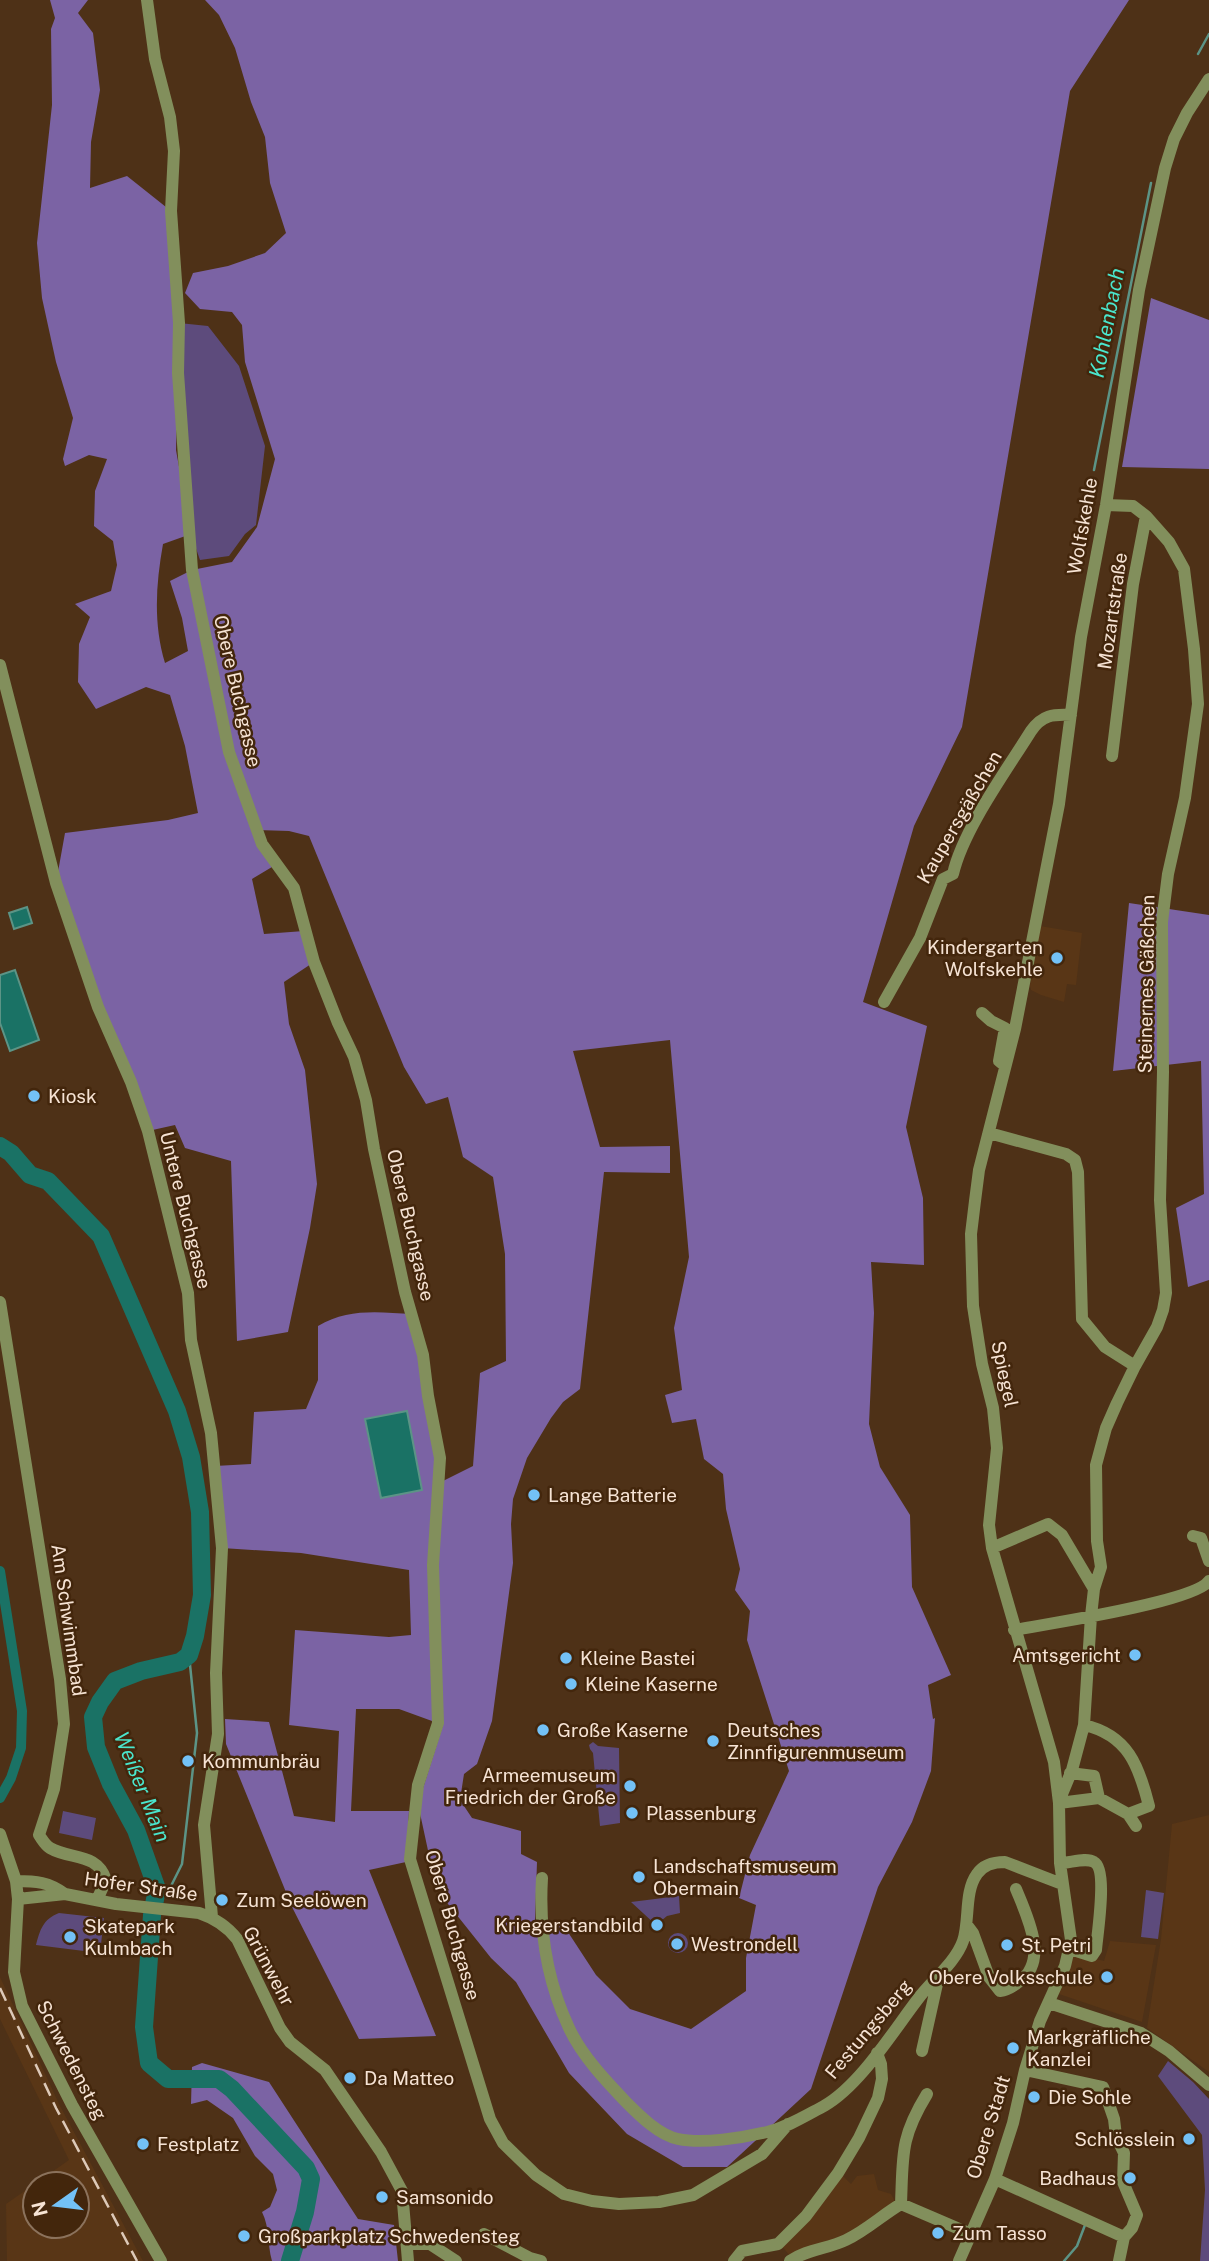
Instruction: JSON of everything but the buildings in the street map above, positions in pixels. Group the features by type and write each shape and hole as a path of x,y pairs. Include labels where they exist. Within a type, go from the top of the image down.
{"street":[{"name":"Obere Buchgasse","path":"147,0 155,59 170,117 174,151 171,211 179,323 178,373 192,570 229,752 262,844 293,888 314,962 354,1057 366,1100 405,1293 423,1355 440,1458 433,1565 438,1723 418,1784 410,1859 490,2119 503,2143 536,2175 564,2194 592,2201 637,2203 677,2200 693,2195 762,2154 788,2124"},
{"name":"Wolfskehle","path":"1023,991 1059,804 1082,637 1106,505 1139,290 1165,168 1179,128 1209,79"},
{"path":"1106,505 1133,506 1146,516"},
{"name":"Mozartstraße","path":"1112,756 1133,584 1146,516"},
{"name":"Steinernes Gäßchen","path":"1059,1803 1084,1725 1091,1616 1094,1589 1101,1567 1097,1541 1095,1478 1098,1454 1106,1428 1157,1327 1166,1293 1160,1200 1162,922 1168,874 1185,798 1198,704 1184,569 1169,542 1146,516"},
{"name":"Untere Buchgasse","path":"0,665 55,883 98,1007 131,1082 148,1131 188,1293 191,1340 211,1433 222,1548 216,1673 218,1734 204,1825 212,1917"},
{"name":"Kaupersgäßchen","path":"884,1002 920,938 943,878 953,874 957,857 969,833 1031,731 1044,718 1052,715 1072,715"},
{"name":"Spiegel","path":"1023,991 975,1201 971,1269 977,1334 996,1428 997,1448 989,1525 992,1548 1054,1762 1059,1803 1062,1884 1071,1927 1070,1949"},
{"path":"982,1013 1005,1028 999,1061 1006,1066"},
{"path":"989,1133 1066,1154 1075,1160 1078,1172 1082,1318 1105,1347 1135,1366"},
{"name":"Am Schwimmbad","path":"0,1302 61,1679 64,1724 54,1788 39,1835 49,1848 92,1861 103,1869 106,1880 97,1900"},
{"path":"992,1548 1048,1524 1062,1535 1094,1589"},
{"path":"1193,1536 1201,1538 1209,1561"},
{"path":"1014,1630 1108,1614 1204,1588 1209,1581"},
{"path":"1084,1725 1100,1729 1133,1756 1149,1806 1128,1814"},
{"path":"1054,1762 1071,1771 1094,1776 1099,1798"},
{"path":"1059,1803 1099,1798 1128,1814 1136,1826"},
{"name":"Schwedensteg","path":"0,1834 16,1881 18,1899 14,1972 22,2006 72,2105 161,2261"},
{"path":"1060,1863 1086,1860 1095,1862 1100,1876 1096,1951 1092,1956 1070,1949"},
{"name":"Festungsberg","path":"542,1878 540,1911 547,1963 569,2029 602,2076 654,2127 676,2139 705,2141 768,2132 788,2124 828,2104 856,2077 940,1971 957,1954 967,1925 978,1872 995,1862 1012,1865 1062,1884"},
{"name":"Hofer Straße","path":"16,1881 41,1881 65,1894"},
{"path":"967,1925 973,1933 989,1977 1000,1990 1017,1984 1029,1975 1035,1957 1027,1917 1016,1889"},
{"name":"Hofer Straße","path":"18,1899 65,1894 116,1904 181,1910 212,1917"},
{"name":"Grünwehr","path":"212,1917 237,1939 280,2028 290,2042 325,2070 381,2152 402,2190 407,2253"},
{"name":"Obere Stadt","path":"959,2261 995,2179 1040,2021 1070,1949"},
{"name":"Festungsberg","path":"922,2051 940,1971"},
{"path":"1049,2003 1141,2032 1209,2085"},
{"path":"734,2261 742,2251 778,2244 806,2216 838,2172 859,2138 878,2098 883,2079 877,2053"},
{"path":"1026,2070 1103,2087 1114,2119 1116,2136 1124,2153 1123,2182 1137,2215 1125,2237 1119,2261"},
{"path":"901,2204 903,2145 911,2120 927,2094"},
{"path":"995,2179 1125,2237"},
{"path":"901,2204 971,2234"},
{"path":"790,2261 860,2233 901,2204"},
{"path":"484,2234 541,2261"},
{"path":"407,2253 430,2244 456,2261"}],"shaded area":[{"path":"50,0 88,0 78,13 93,33 100,90 91,142 90,188 127,176 171,211 179,323 176,450 191,534 163,544 157,604 165,663 188,651 182,618 170,581 192,570 232,562 257,527 275,459 245,362 242,325 232,312 200,309 185,293 193,273 228,266 265,253 286,233 270,183 265,137 235,48 219,15 205,0 1129,0 1070,91 962,727 914,826 863,1002 927,1026 906,1127 923,1198 924,1265 871,1262 874,1313 869,1424 880,1467 910,1515 912,1587 951,1675 928,1685 933,1719 935,1718 931,1771 912,1822 878,1887 811,2089 727,2167 683,2167 627,2134 569,2073 516,1982 491,1958 448,1904 432,1869 418,1804 443,1725 399,1709 356,1709 351,1811 409,1811 406,1862 369,1870 436,2036 359,2039 292,1907 226,1744 225,1719 269,1722 294,1816 335,1822 339,1731 289,1725 295,1630 389,1637 411,1635 409,1570 301,1553 222,1548 215,1466 251,1464 254,1412 306,1409 318,1380 318,1326 341,1316 375,1312 412,1314 441,1482 473,1466 480,1373 506,1361 505,1254 493,1177 463,1157 448,1097 426,1104 404,1067 309,836 289,831 257,830 277,864 252,879 264,934 304,931 314,962 284,982 289,1024 305,1070 317,1184 288,1332 237,1341 231,1161 185,1148 175,1125 148,1131 56,883 65,833 168,820 198,813 185,746 170,695 146,687 96,709 78,682 79,644 90,617 75,604 111,591 117,565 113,541 94,526 95,491 107,459 89,455 65,466 63,459 73,418 56,362 42,298 37,243 52,105 51,29 55,18","holes":["670,1040 689,1257 674,1328 682,1390 665,1395 672,1423 696,1419 704,1459 723,1474 726,1509 740,1569 735,1590 750,1611 747,1640 789,1771 750,1855 739,1898 756,1905 746,1958 746,1991 691,2029 630,2009 596,1975 564,1926 535,1921 537,1862 521,1854 521,1831 472,1818 460,1800 464,1774 477,1764 492,1721 513,1563 513,1499 527,1458 551,1418 563,1402 580,1389 604,1172 670,1173 670,1146 600,1147 573,1051"]},
{"path":"1151,298 1209,320 1209,469 1122,467"},
{"path":"179,323 208,326 239,366 265,446 256,525 245,534 229,556 200,560 191,534"},
{"path":"1129,903 1209,915 1209,1280 1188,1287 1176,1208 1204,1194 1201,1061 1113,1071"},
{"name":"Kindergarten Wolfskehle","path":"1040,926 1082,933 1076,985 1067,984 1064,1002 1031,990"},
{"path":"593,1742 598,1746 619,1748 620,1823 600,1826 593,1753 589,1745"},
{"path":"63,1811 96,1818 92,1840 59,1833"},
{"path":"1209,1815 1209,2072 1147,2028 1161,1939 1172,1824"},
{"path":"1146,1890 1164,1893 1158,1939 1141,1937"},
{"path":"679,1896 680,1913 667,1916 656,1925 631,1902"},
{"name":"Skatepark Kulmbach","path":"59,1913 104,1918 100,1953 36,1945 43,1926 49,1918"},
{"path":"678,1933 685,1936 688,1943 685,1950 678,1953 671,1950 668,1943 671,1936"},
{"name":"Obere Volksschule","path":"1110,1941 1156,1945 1142,2022 1059,1994 1073,1953 1104,1961"},
{"path":"0,1977 60,2106 143,2261 7,2261 6,2204 21,2194 21,2240 91,2240 91,2170 55,2170 69,2160 0,2019"},
{"path":"1168,2061 1209,2099 1209,2261 1200,2261 1205,2190 1202,2135 1158,2076"},
{"path":"202,2063 269,2082 358,2219 394,2225 398,2261 272,2261 262,2212 270,2207 277,2190 273,2174 255,2156 233,2118 207,2100 191,2104 192,2067"},
{"path":"840,2173 851,2184 857,2176 874,2174 878,2190 891,2194 897,2205 856,2232 791,2257 781,2245"}],"water":[{"path":"27,907 32,923 14,929 9,913"},
{"path":"15,970 39,1040 10,1051 0,1023 0,975"},
{"path":"407,1411 422,1490 381,1498 365,1419"}],"waterway":[{"name":"Kohlenbach","path":"1198,54 1209,34"},
{"name":"Kohlenbach","path":"1094,470 1151,183"},
{"name":"Weißer Main","path":"0,1146 11,1153 30,1175 48,1181 101,1236 177,1411 191,1457 200,1512 202,1595 189,1655 180,1662 141,1671 115,1681 93,1717 96,1747 111,1784 136,1830 157,1889 152,1915 144,2027 149,2063 168,2079 219,2079 232,2089 306,2168 311,2179 305,2212 290,2261"},
{"name":"Weißer Main","path":"0,1571 22,1711 21,1748 11,1778 0,1798"},
{"path":"157,1889 171,1886 182,1864 197,1733 189,1655"},
{"name":"Kohlenbach","path":"1064,2261 1077,2246 1085,2225"}],"railway":[{"path":"0,1988 56,2108 137,2261"}],"place":[{"name":"Kindergarten Wolfskehle","path":"1057,958"},
{"name":"Kiosk","path":"34,1096"},
{"name":"Lange Batterie","path":"534,1495"},
{"name":"Amtsgericht","path":"1135,1655"},
{"name":"Kleine Bastei","path":"566,1658"},
{"name":"Kleine Kaserne","path":"571,1684"},
{"name":"Große Kaserne","path":"543,1730"},
{"name":"Deutsches Zinnfigurenmuseum","path":"713,1741"},
{"name":"Kommunbräu","path":"188,1761"},
{"name":"Armeemuseum Friedrich der Große","path":"630,1786"},
{"name":"Plassenburg","path":"632,1813"},
{"name":"Landschaftsmuseum Obermain","path":"639,1877"},
{"name":"Zum Seelöwen","path":"222,1900"},
{"name":"Kriegerstandbild","path":"657,1925"},
{"name":"Skatepark Kulmbach","path":"70,1937"},
{"name":"Westrondell","path":"677,1944"},
{"name":"St. Petri","path":"1007,1945"},
{"name":"Obere Volksschule","path":"1107,1977"},
{"name":"Markgräfliche Kanzlei","path":"1013,2048"},
{"name":"Da Matteo","path":"350,2078"},
{"name":"Die Sohle","path":"1034,2097"},
{"name":"Schlösslein","path":"1189,2139"},
{"name":"Festplatz","path":"143,2144"},
{"name":"Badhaus","path":"1130,2178"},
{"name":"Samsonido","path":"382,2197"},
{"name":"Zum Tasso","path":"938,2233"},
{"name":"Großparkplatz Schwedensteg","path":"244,2236"}]}
